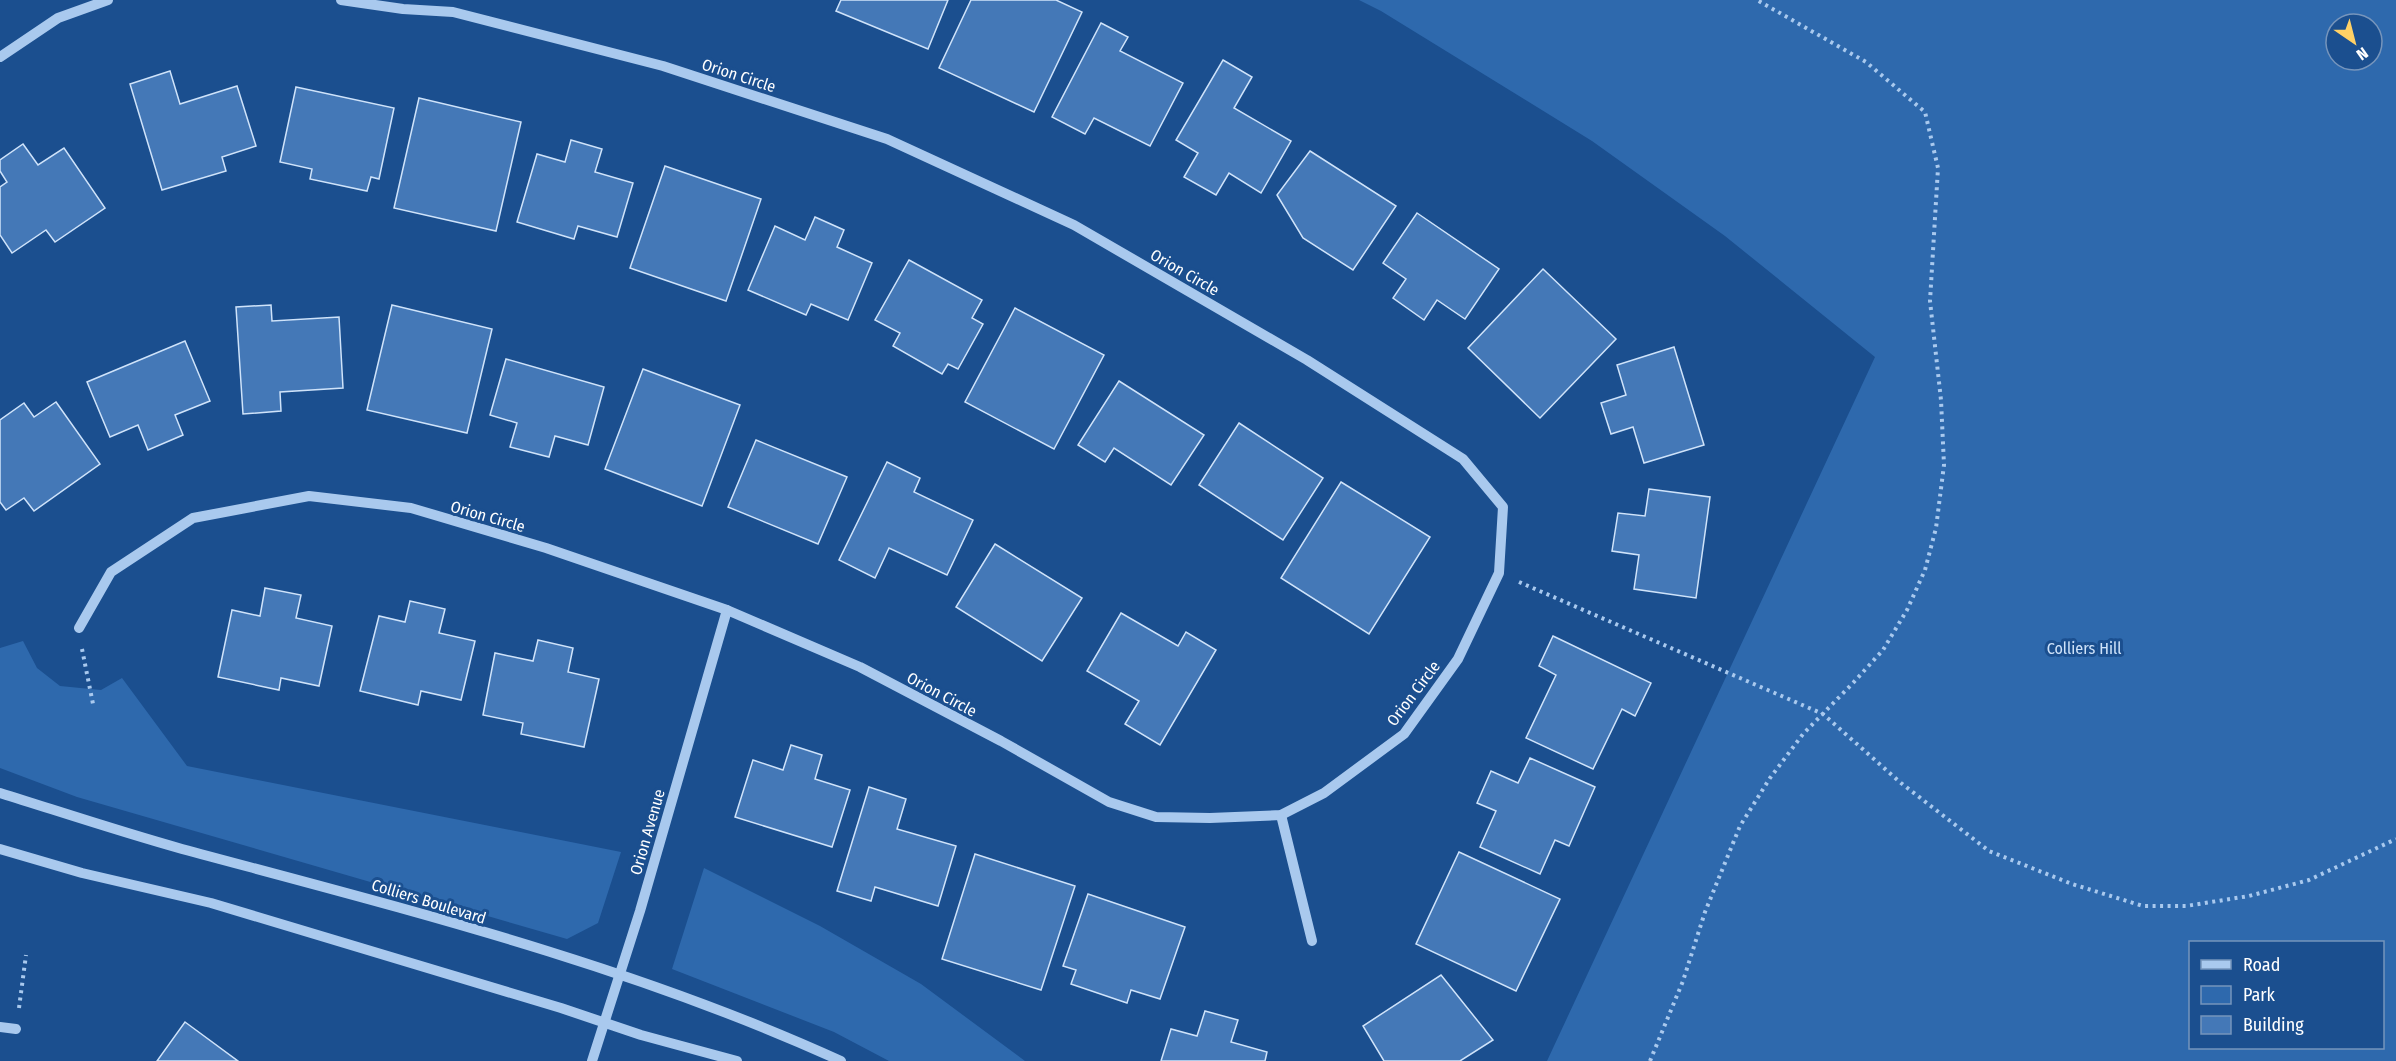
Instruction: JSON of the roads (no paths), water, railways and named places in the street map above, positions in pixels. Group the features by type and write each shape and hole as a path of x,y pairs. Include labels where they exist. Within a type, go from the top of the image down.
{"street":[{"path":"0,57 58,18 108,0"},
{"name":"Orion Circle","path":"79,628 111,572 193,518 309,496 411,508 546,548 727,610 860,668 1001,741 1109,802 1156,817 1210,818 1281,815 1324,793 1404,734 1458,658 1499,573 1503,507 1464,459 1307,360 1074,225 887,139 663,66 453,12 403,9 341,0"},
{"path":"453,12 455,0"},
{"name":"Orion Avenue","path":"592,1061 640,910 727,610"},
{"name":"Colliers Boulevard","path":"0,793 180,848 322,885 618,974 781,1034 841,1061"},
{"path":"1281,815 1312,941"},
{"path":"0,849 82,873 211,903 604,1023 737,1061"},
{"path":"0,1028 16,1029"}],"park label":[{"name":"Colliers Hill","path":"2084,648"}]}
